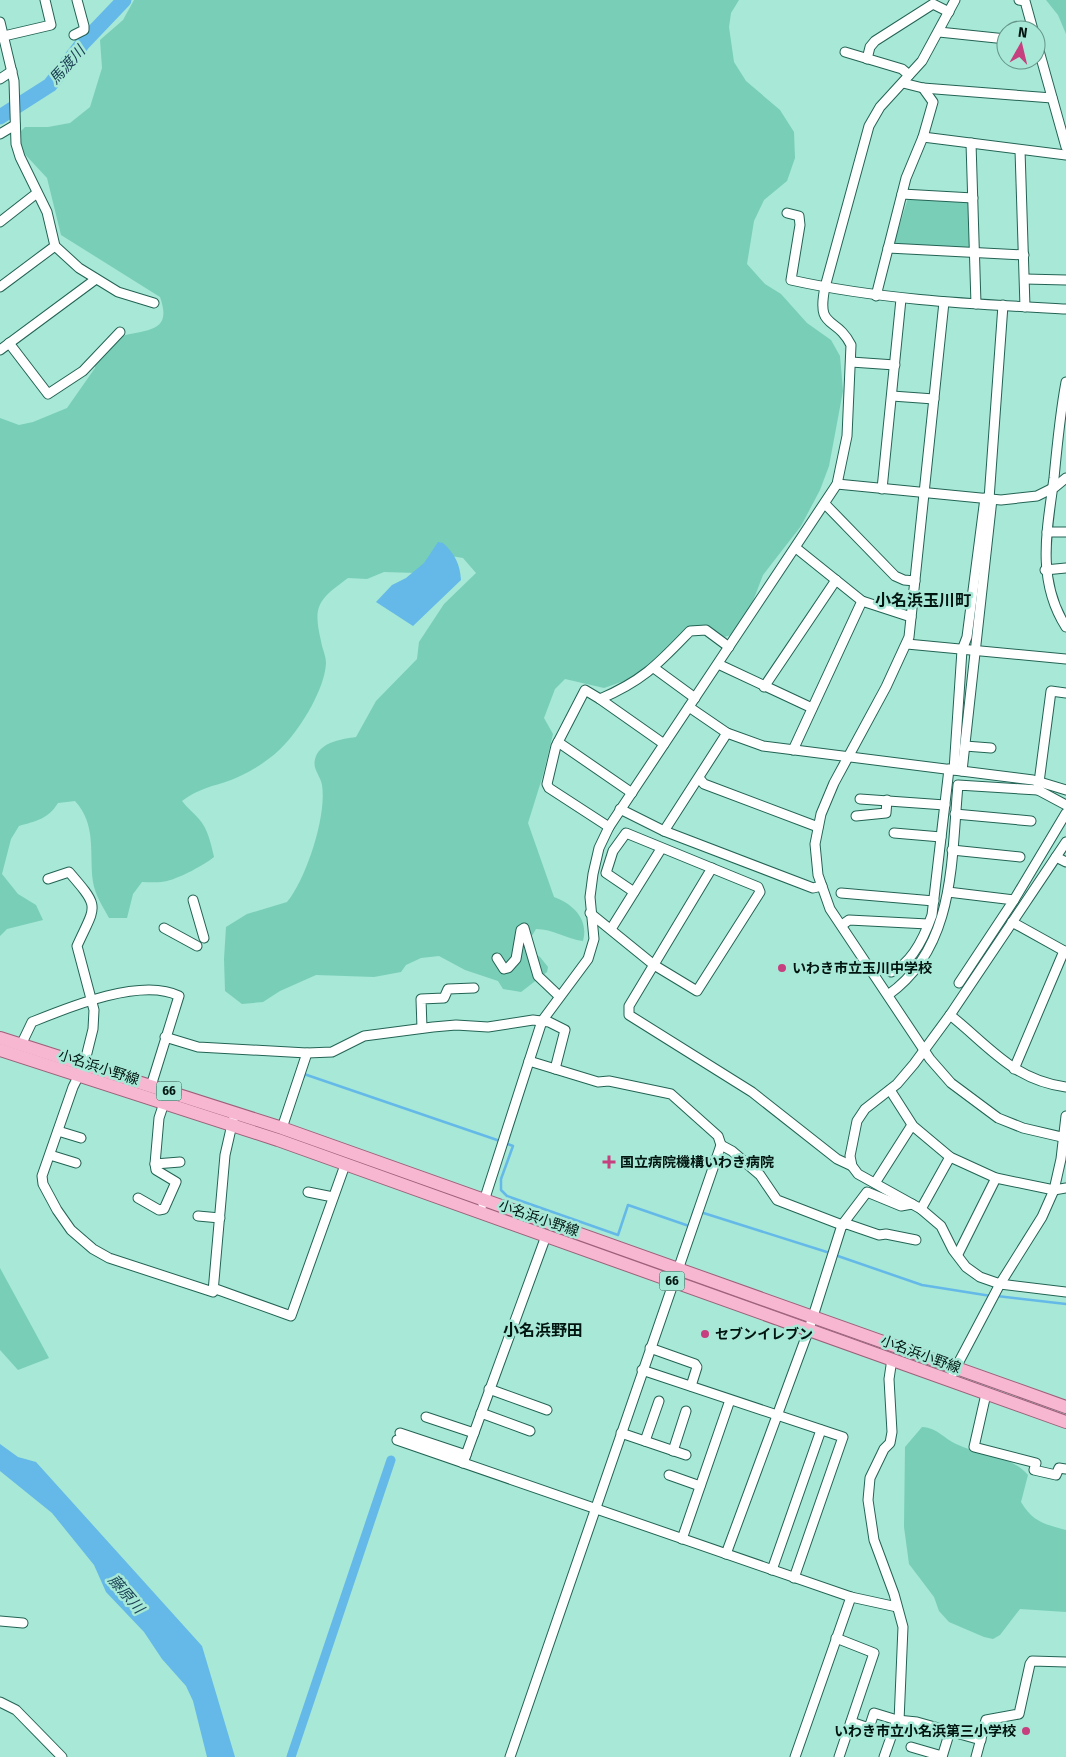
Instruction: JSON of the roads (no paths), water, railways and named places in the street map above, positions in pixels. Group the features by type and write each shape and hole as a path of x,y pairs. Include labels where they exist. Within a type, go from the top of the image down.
{"main road":[{"name":"小名浜小野線","path":"0,1038 164,1103 282,1128 484,1200 676,1276"},
{"name":"小名浜小野線","path":"0,1050 81,1071 151,1086 345,1165 480,1214 676,1276 810,1323 955,1366 1066,1407"},
{"name":"小名浜小野線","path":"810,1323 892,1359 1066,1422"}],"street":[{"path":"4,36 51,25 45,0"},
{"path":"74,34 84,30 77,0"},
{"path":"480,1214 542,1021 588,959 594,939 590,912 593,874 599,848 608,827 826,504 837,484 847,436 851,344 844,331 831,324 824,317 822,305 826,288 869,126 880,107 922,61 955,0"},
{"path":"1019,0 1025,1 1030,20"},
{"path":"867,59 870,47 875,41 933,4 949,12"},
{"path":"0,22 12,72 15,125 20,157 47,212 55,246 96,279 118,292 154,304"},
{"path":"938,32 996,38"},
{"path":"845,52 902,69 909,75"},
{"path":"1044,70 1066,147"},
{"path":"0,79 12,72"},
{"path":"903,83 923,88 1052,98"},
{"path":"876,296 902,194 923,137 933,102 923,88"},
{"path":"0,134 15,125"},
{"path":"923,137 1066,155"},
{"path":"971,143 976,304"},
{"path":"1020,150 1025,306"},
{"path":"0,222 37,193"},
{"path":"902,194 973,198"},
{"path":"787,213 799,216 800,224 791,280 876,296 1066,309"},
{"path":"0,287 55,246"},
{"path":"888,248 1024,256"},
{"path":"0,350 96,279"},
{"path":"1025,279 1066,280"},
{"path":"882,489 901,298"},
{"path":"944,302 916,581 907,644 824,806 815,844 818,875 830,909 924,1050 951,1083 998,1118 1023,1128 1065,1138"},
{"path":"892,972 909,958 928,924 934,901 945,805 964,746 989,499 1003,305"},
{"path":"9,343 48,394 83,371 120,332"},
{"path":"851,362 895,364"},
{"path":"1066,382 1047,532 1046,570 1054,604 1066,627"},
{"path":"892,396 934,398"},
{"path":"837,484 989,499 1028,498 1052,488 1066,478"},
{"path":"955,770 962,650 967,637 989,499"},
{"path":"826,504 895,576 904,580 916,581"},
{"path":"1047,532 1066,532"},
{"path":"796,548 862,601 911,616"},
{"path":"1046,570 1066,568"},
{"path":"764,687 836,580"},
{"path":"793,750 862,601"},
{"path":"600,699 625,688 654,668 690,631 706,630 730,647"},
{"path":"907,644 1066,659"},
{"path":"718,664 812,708"},
{"path":"654,668 695,698"},
{"path":"608,827 549,788 547,784 558,742 586,690 664,744"},
{"path":"1039,786 1051,691 1066,693"},
{"path":"689,707 727,733 763,746 955,770 1066,790"},
{"path":"664,831 727,733"},
{"path":"558,742 632,792"},
{"path":"964,746 991,748"},
{"path":"699,778 704,784 818,827"},
{"path":"888,996 899,988 928,952 941,925 948,892 958,785 1039,786 1066,805"},
{"path":"860,799 945,805"},
{"path":"856,816 886,814 887,800"},
{"path":"620,809 664,831 813,888 822,886"},
{"path":"959,983 1014,900 1066,813"},
{"path":"955,814 1031,821"},
{"path":"590,912 654,965 697,991 760,892 758,887 660,849 626,833 613,851 606,873 634,892"},
{"path":"894,833 941,837"},
{"path":"1066,842 950,1015 914,1064 890,1090 865,1109 857,1121 850,1156 852,1166 858,1174 921,1209 941,1226 953,1250 958,1254 966,1267 980,1277 1000,1284 1066,1292"},
{"path":"611,929 660,849"},
{"path":"952,850 1020,857"},
{"path":"1056,857 1066,862"},
{"path":"712,868 629,1006 629,1015 752,1092 837,1159 852,1166"},
{"path":"48,879 69,872 90,897 93,913 77,946 92,1001 93,1029 81,1071 42,1180 57,1210 78,1238 110,1258 213,1292 225,1155 233,1118"},
{"path":"948,892 1014,900"},
{"path":"841,893 934,901"},
{"path":"193,900 204,938"},
{"path":"842,926 849,920 928,924"},
{"path":"1012,922 1065,951 1014,1069"},
{"path":"164,928 197,946"},
{"path":"497,958 504,969 514,963 521,930 524,928 538,976 559,996"},
{"path":"422,1028 422,999 444,998 448,989 474,988"},
{"path":"21,1045 32,1022 92,1001 141,990 158,989 174,994 180,996 165,1037 151,1086"},
{"path":"950,1015 986,1049 1014,1069 1030,1078 1066,1088"},
{"path":"165,1037 184,1044 211,1049 307,1053 332,1052 364,1036 456,1025 488,1027 517,1022 542,1021 549,1022 566,1032 555,1069"},
{"path":"282,1128 307,1053"},
{"path":"510,1757 721,1145 718,1136 672,1094 609,1081 598,1082 529,1062"},
{"path":"890,1090 912,1125 950,1157 996,1178 1054,1190 1066,1188"},
{"path":"138,1198 159,1210 164,1209 176,1182 156,1170 155,1164 159,1118 164,1103"},
{"path":"950,1380 955,1366 1000,1284 1042,1217 1054,1190 1065,1138 1066,1116"},
{"path":"875,1183 912,1125"},
{"path":"58,1131 81,1138"},
{"path":"721,1145 732,1151 760,1175 777,1200 842,1225 848,1224 879,1235 886,1234 916,1240"},
{"path":"50,1155 76,1163"},
{"path":"921,1209 950,1157"},
{"path":"155,1164 180,1162"},
{"path":"213,1288 246,1294 291,1316 345,1165"},
{"path":"958,1254 996,1178"},
{"path":"308,1192 334,1196"},
{"path":"726,1554 810,1323 842,1225 867,1192 901,1206 912,1204"},
{"path":"198,1216 220,1218"},
{"path":"464,1459 546,1236"},
{"path":"650,1348 695,1364 697,1367 691,1386"},
{"path":"884,1757 898,1720 902,1627 894,1594 874,1540 868,1500 870,1478 884,1449 890,1443 892,1432 889,1379 892,1359"},
{"path":"642,1370 843,1437 794,1578"},
{"path":"490,1388 547,1410"},
{"path":"986,1394 974,1447 1036,1463 1034,1470 1056,1475 1059,1468 1066,1469"},
{"path":"682,1539 730,1400"},
{"path":"645,1441 659,1401"},
{"path":"673,1451 686,1411"},
{"path":"481,1413 530,1431"},
{"path":"426,1417 474,1433"},
{"path":"772,1570 821,1430"},
{"path":"621,1433 686,1455"},
{"path":"398,1437 464,1459 595,1509 794,1578 851,1597 896,1607"},
{"path":"669,1476 700,1486"},
{"path":"795,1757 851,1597"},
{"path":"0,1621 24,1624"},
{"path":"836,1638 874,1653 839,1757"},
{"path":"976,1757 986,1720 1019,1714 1032,1661 1066,1662"},
{"path":"0,1702 16,1710 62,1757"},
{"path":"851,1722 869,1728 874,1713 898,1720 917,1722 981,1740"},
{"path":"911,1747 942,1756 950,1731"}],"water":[{"path":"438,542 443,543 454,555 461,580 413,626 376,602 392,585 406,578 424,563"},
{"name":"藤原川","path":"0,1444 18,1457 36,1462 202,1646 235,1757 207,1757 193,1701 186,1686 162,1659 144,1632 106,1592 94,1565 52,1513 0,1471"}],"waterway":[{"name":"馬渡川","path":"0,117 50,85 83,43 124,0"},
{"path":"304,1077 304,1074 500,1141"},
{"path":"505,1143 513,1146 501,1179 501,1190 507,1196 618,1235 628,1205 689,1226 694,1210 830,1253"},
{"path":"835,1255 922,1285 991,1296"},
{"path":"997,1296 1066,1304"},
{"path":"291,1757 391,1460"}],"place":[{"name":"いわき市立玉川中学校","path":"782,968"},
{"name":"国立病院機構いわき病院","path":"609,1162"},
{"name":"セブンイレブン","path":"705,1334"},
{"name":"いわき市立小名浜第三小学校","path":"1026,1731"}],"district":[{"name":"小名浜玉川町","path":"923,600"},
{"name":"小名浜野田","path":"543,1330"}]}
